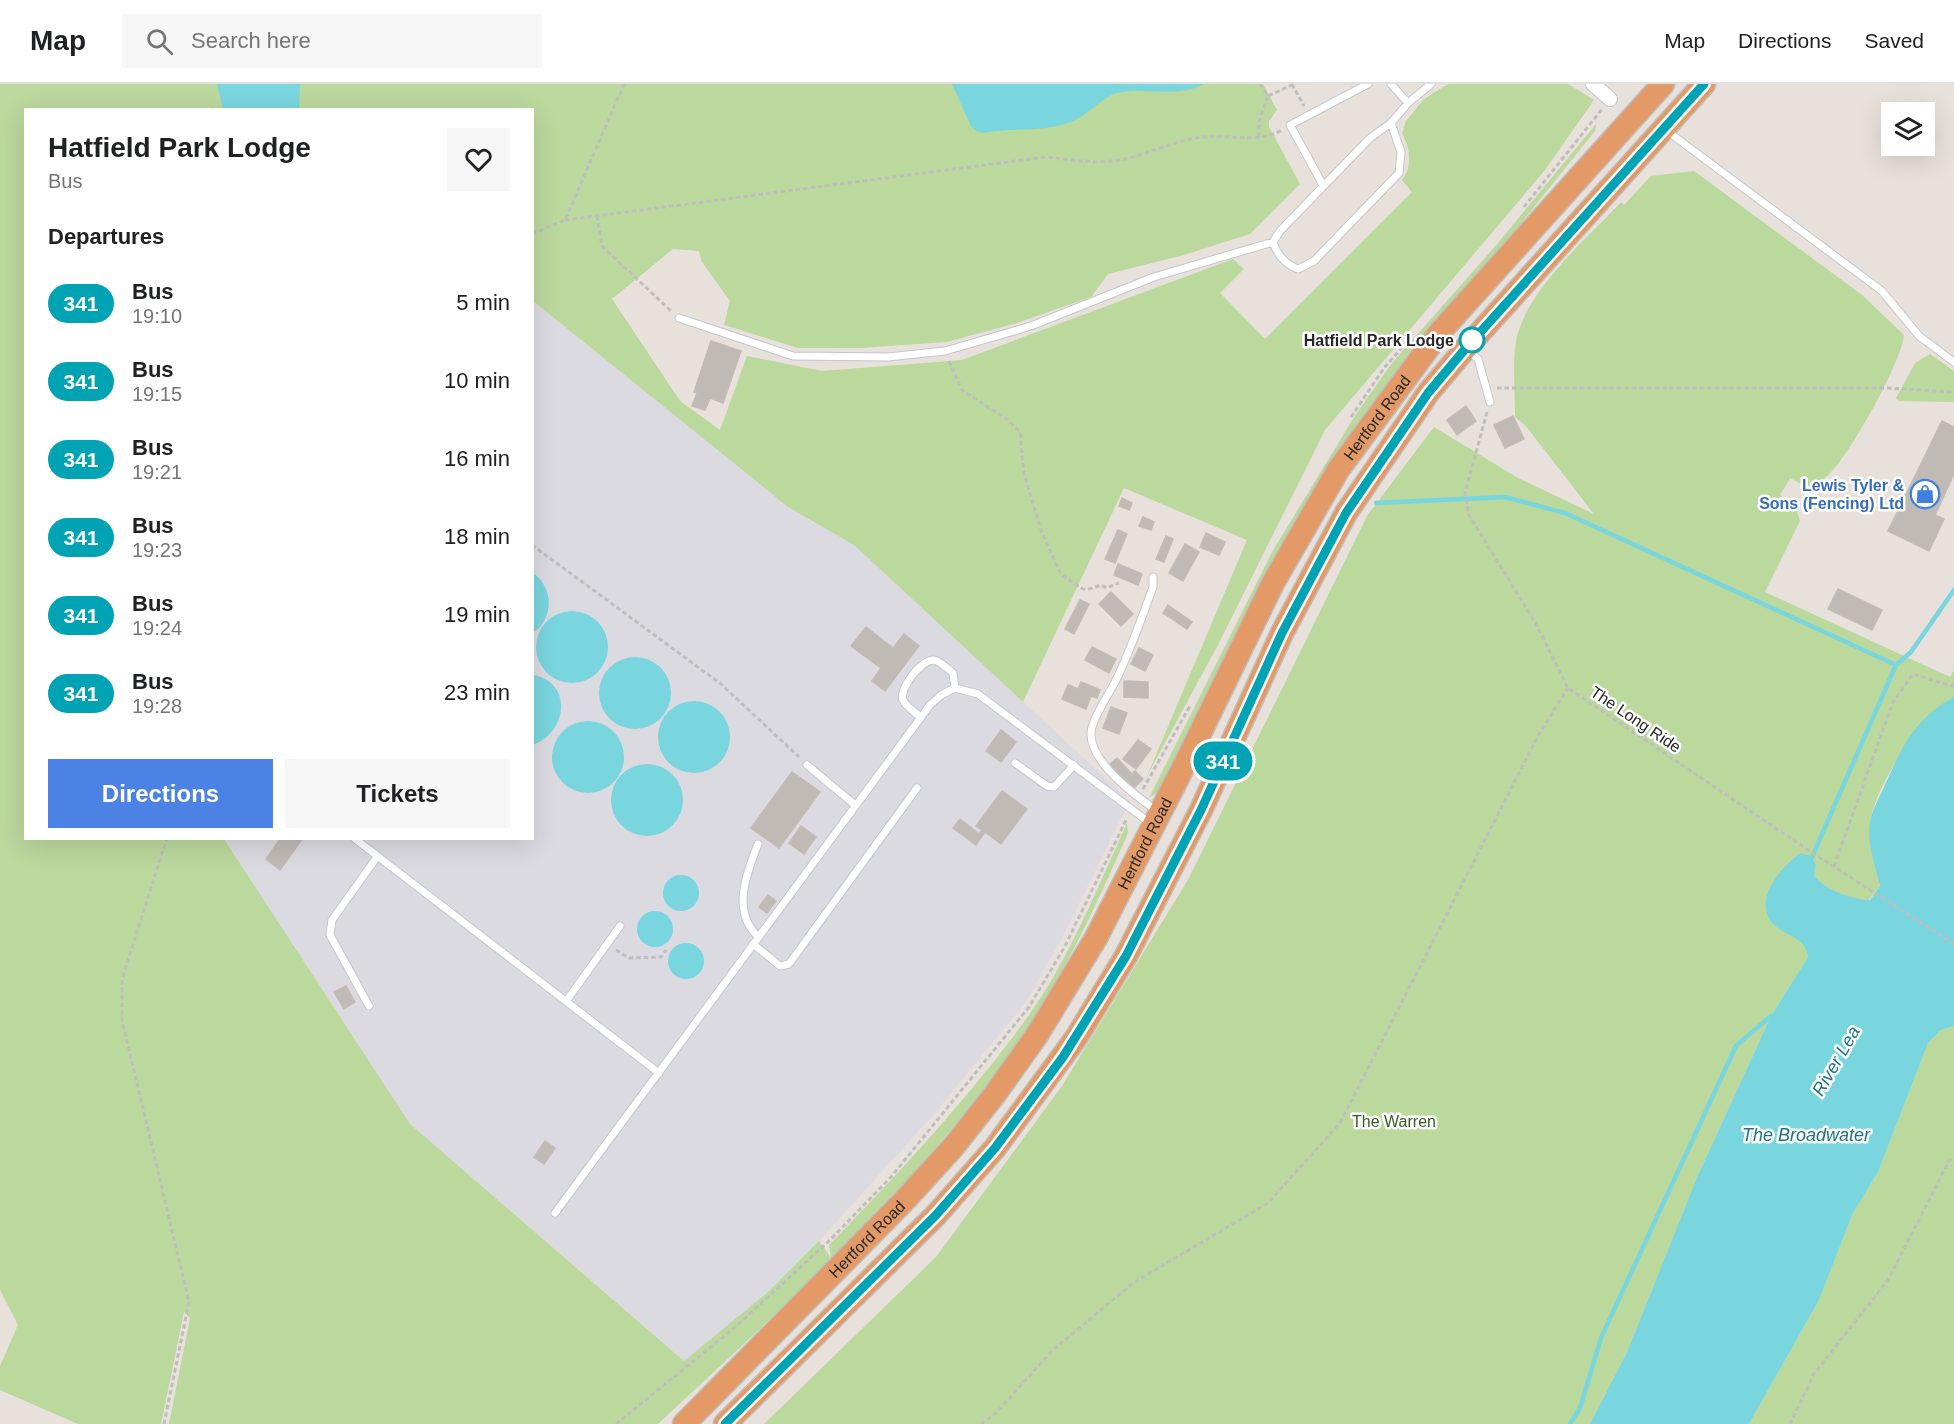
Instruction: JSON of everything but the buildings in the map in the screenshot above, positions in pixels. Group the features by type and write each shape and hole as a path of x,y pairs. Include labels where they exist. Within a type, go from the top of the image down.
{"highway":[{"name":"Hertford Road","path":"684,1424 895,1211 954,1146 1037,1035 1096,938 1273,583 1338,470 1440,332 1663,84"},
{"name":"Hertford Road","path":"725,1424 936,1215 995,1148 1063,1057 1126,956 1201,810 1282,633 1346,513 1428,393 1704,84"}],"street":[{"path":"1593,84 1610,99"}],"lane":[{"path":"1323,186 1290,125 1368,84"},
{"path":"1391,84 1408,103"},
{"path":"679,318 793,356 888,357 945,351 1031,326 1154,277 1273,242 1280,231 1370,138 1391,123 1408,103 1431,84"},
{"path":"1273,242 1276,253 1289,266 1298,269 1306,267 1394,180 1399,174 1402,159 1391,123"},
{"path":"1663,128 1882,291 1919,336 1954,362"},
{"path":"1466,348 1478,359 1490,402"},
{"path":"1153,578 1154,587 1118,676 1091,728 1097,752 1107,768 1156,818"},
{"path":"921,717 905,704 902,698 905,687 919,668 930,660 936,661 952,673 955,688"},
{"path":"555,1212 855,805 921,717 941,695 955,688 978,694 1074,765 1156,818"},
{"path":"1015,763 1047,786 1054,787 1074,765"},
{"path":"807,765 855,805"},
{"path":"753,944 780,966 789,964 917,788"},
{"path":"356,840 659,1073"},
{"path":"758,844 748,869 743,904 744,917 749,929 759,937"},
{"path":"369,1006 330,935 332,920 377,857"},
{"path":"567,1000 620,926"}],"path":[{"path":"565,220 624,84"},
{"path":"1260,84 1268,96"},
{"path":"1259,137 1259,121 1268,96 1293,84 1309,115"},
{"path":"534,233 565,220 1046,157 1090,162 1121,160 1180,140 1206,136 1269,138 1290,125"},
{"path":"597,216 602,246 679,318"},
{"path":"945,351 962,390 1008,420 1020,432 1024,474 1041,530 1061,575 1070,579 1073,585 1086,590 1101,585 1107,588 1119,583"},
{"path":"1486,388 1888,388 1954,392"},
{"name":"The Long Ride","path":"1490,402 1466,494 1466,505 1469,515 1536,624 1568,687 1823,860 1869,887 1954,944"},
{"path":"534,546 721,684 807,765"},
{"path":"1834,866 1893,702 1913,674 1952,686 1954,682"},
{"path":"981,1424 996,1413 1052,1351 1133,1283 1268,1203 1340,1123 1539,734 1568,687"},
{"path":"165,1424 189,1302 122,1020 122,979 166,840"},
{"path":"607,945 629,958 661,957 666,950"},
{"path":"1790,1424 1814,1374 1888,1280 1949,1161 1954,1158"}],"shaded area":[{"path":"534,302 788,507 854,545 1130,801 1063,936 1026,1002 935,1113 819,1241 768,1292 685,1361 410,1124 225,840 534,840"}],"green space":[{"path":"0,84 1263,84 1277,110 1269,121 1269,127 1300,184 1250,234 1184,255 1108,274 1091,297 1014,324 946,342 860,348 798,348 724,325 730,301 702,262 699,251 673,249 612,299 680,401 720,430 747,356 822,371 962,360 1233,259 1244,269 1220,293 1265,339 1412,192 1402,180 1408,169 1409,157 1402,133 1406,121 1424,99 1448,84 1568,84 1594,100 1545,170 1325,430 1219,643 1147,776 1247,540 1124,488 1023,702 854,545 788,507 534,302 534,108 24,108 24,840 225,840 410,1124 684,1361 768,1292 819,1241 831,1258 829,1245 932,1135 981,1078 1027,1018 1069,948 1127,823 1128,833 1087,923 1059,976 1019,1040 974,1101 926,1159 875,1214 822,1268 768,1321 658,1424 169,1424 190,1318 184,1312 161,1424 78,1424 0,1390 0,1366 18,1325 0,1290"},
{"path":"1597,123 1595,131 1514,232 1417,342 1362,418 1322,481 1159,791 1149,798 1272,552 1356,414 1392,363 1492,250"},
{"name":"The Warren","path":"1694,171 1862,295 1904,335 1901,348 1885,385 1841,460 1814,486 1803,485 1790,478 1780,495 1796,508 1800,521 1765,592 1950,677 1954,671 1954,697 1928,718 1915,733 1892,768 1876,802 1871,817 1870,834 1880,886 1869,900 1847,896 1824,885 1814,875 1816,865 1812,857 1785,932 1801,941 1808,957 1771,1016 1698,1175 1627,1352 1590,1424 764,1424 936,1257 1062,1086 1189,878 1367,516 1434,427 1518,478 1594,514 1525,425 1515,417 1514,355 1520,327 1529,307 1557,269 1621,202 1624,205 1651,176"},
{"path":"1930,354 1954,371 1954,402 1899,401 1896,398 1915,363"},
{"path":"1954,1026 1954,1424 1749,1424 1819,1300 1853,1213 1878,1172 1928,1043 1941,1030"}],"water":[{"path":"217,84 300,84 299,108 223,108"},
{"path":"952,84 1204,84 1183,91 1117,93 1083,116 1060,125 1049,128 983,133 971,126"},
{"path":"534,574 545,587 549,603 545,619 534,632"},
{"path":"572,611 592,617 602,627 608,647 602,667 592,677 572,683 552,677 542,667 536,647 542,627 552,617"},
{"path":"635,657 655,663 665,673 671,693 665,713 655,723 635,729 615,723 605,713 599,693 605,673 615,663"},
{"path":"534,675 546,679 555,687 560,697 559,719 545,739 534,744"},
{"name":"The Broadwater","path":"1954,697 1954,1026 1941,1030 1928,1043 1878,1172 1853,1213 1819,1300 1749,1424 1590,1424 1627,1352 1698,1175 1771,1016 1808,957 1803,944 1780,930 1770,920 1766,911 1768,891 1779,873 1801,853 1812,857 1816,865 1814,875 1824,885 1847,896 1870,900 1880,886 1869,834 1874,809 1911,735 1929,715"},
{"path":"694,701 714,707 724,717 730,737 724,757 714,767 694,773 674,767 664,757 658,737 664,717 674,707"},
{"path":"588,721 608,727 618,737 624,757 618,777 608,787 588,793 568,787 558,777 552,757 558,737 568,727"},
{"path":"647,764 667,770 677,780 683,800 677,820 667,830 647,836 627,830 617,820 611,800 617,780 627,770"},
{"path":"681,875 694,880 699,893 694,906 681,911 668,906 663,893 668,880"},
{"path":"655,911 668,916 673,929 668,942 655,947 642,942 637,929 642,916"},
{"path":"686,943 699,948 704,961 699,974 686,979 673,974 668,961 673,948"}],"waterway":[{"path":"1376,503 1505,497 1565,513 1896,665"},
{"path":"1812,857 1896,665 1911,652 1954,590"},
{"path":"1570,1424 1580,1408 1601,1338 1736,1046 1771,1016"}],"bus line":[{"name":"341","path":"725,1424 936,1215 995,1148 1050,1076 1126,956 1201,810 1282,633 1346,513 1428,393 1704,84"}],"place":[{"name":"Hatfield Park Lodge","path":"1472,340"},
{"name":"Lewis Tyler & Sons (Fencing) Ltd","path":"1925,494"}],"water label":[{"name":"River Lea","path":"1836,1061"}]}
